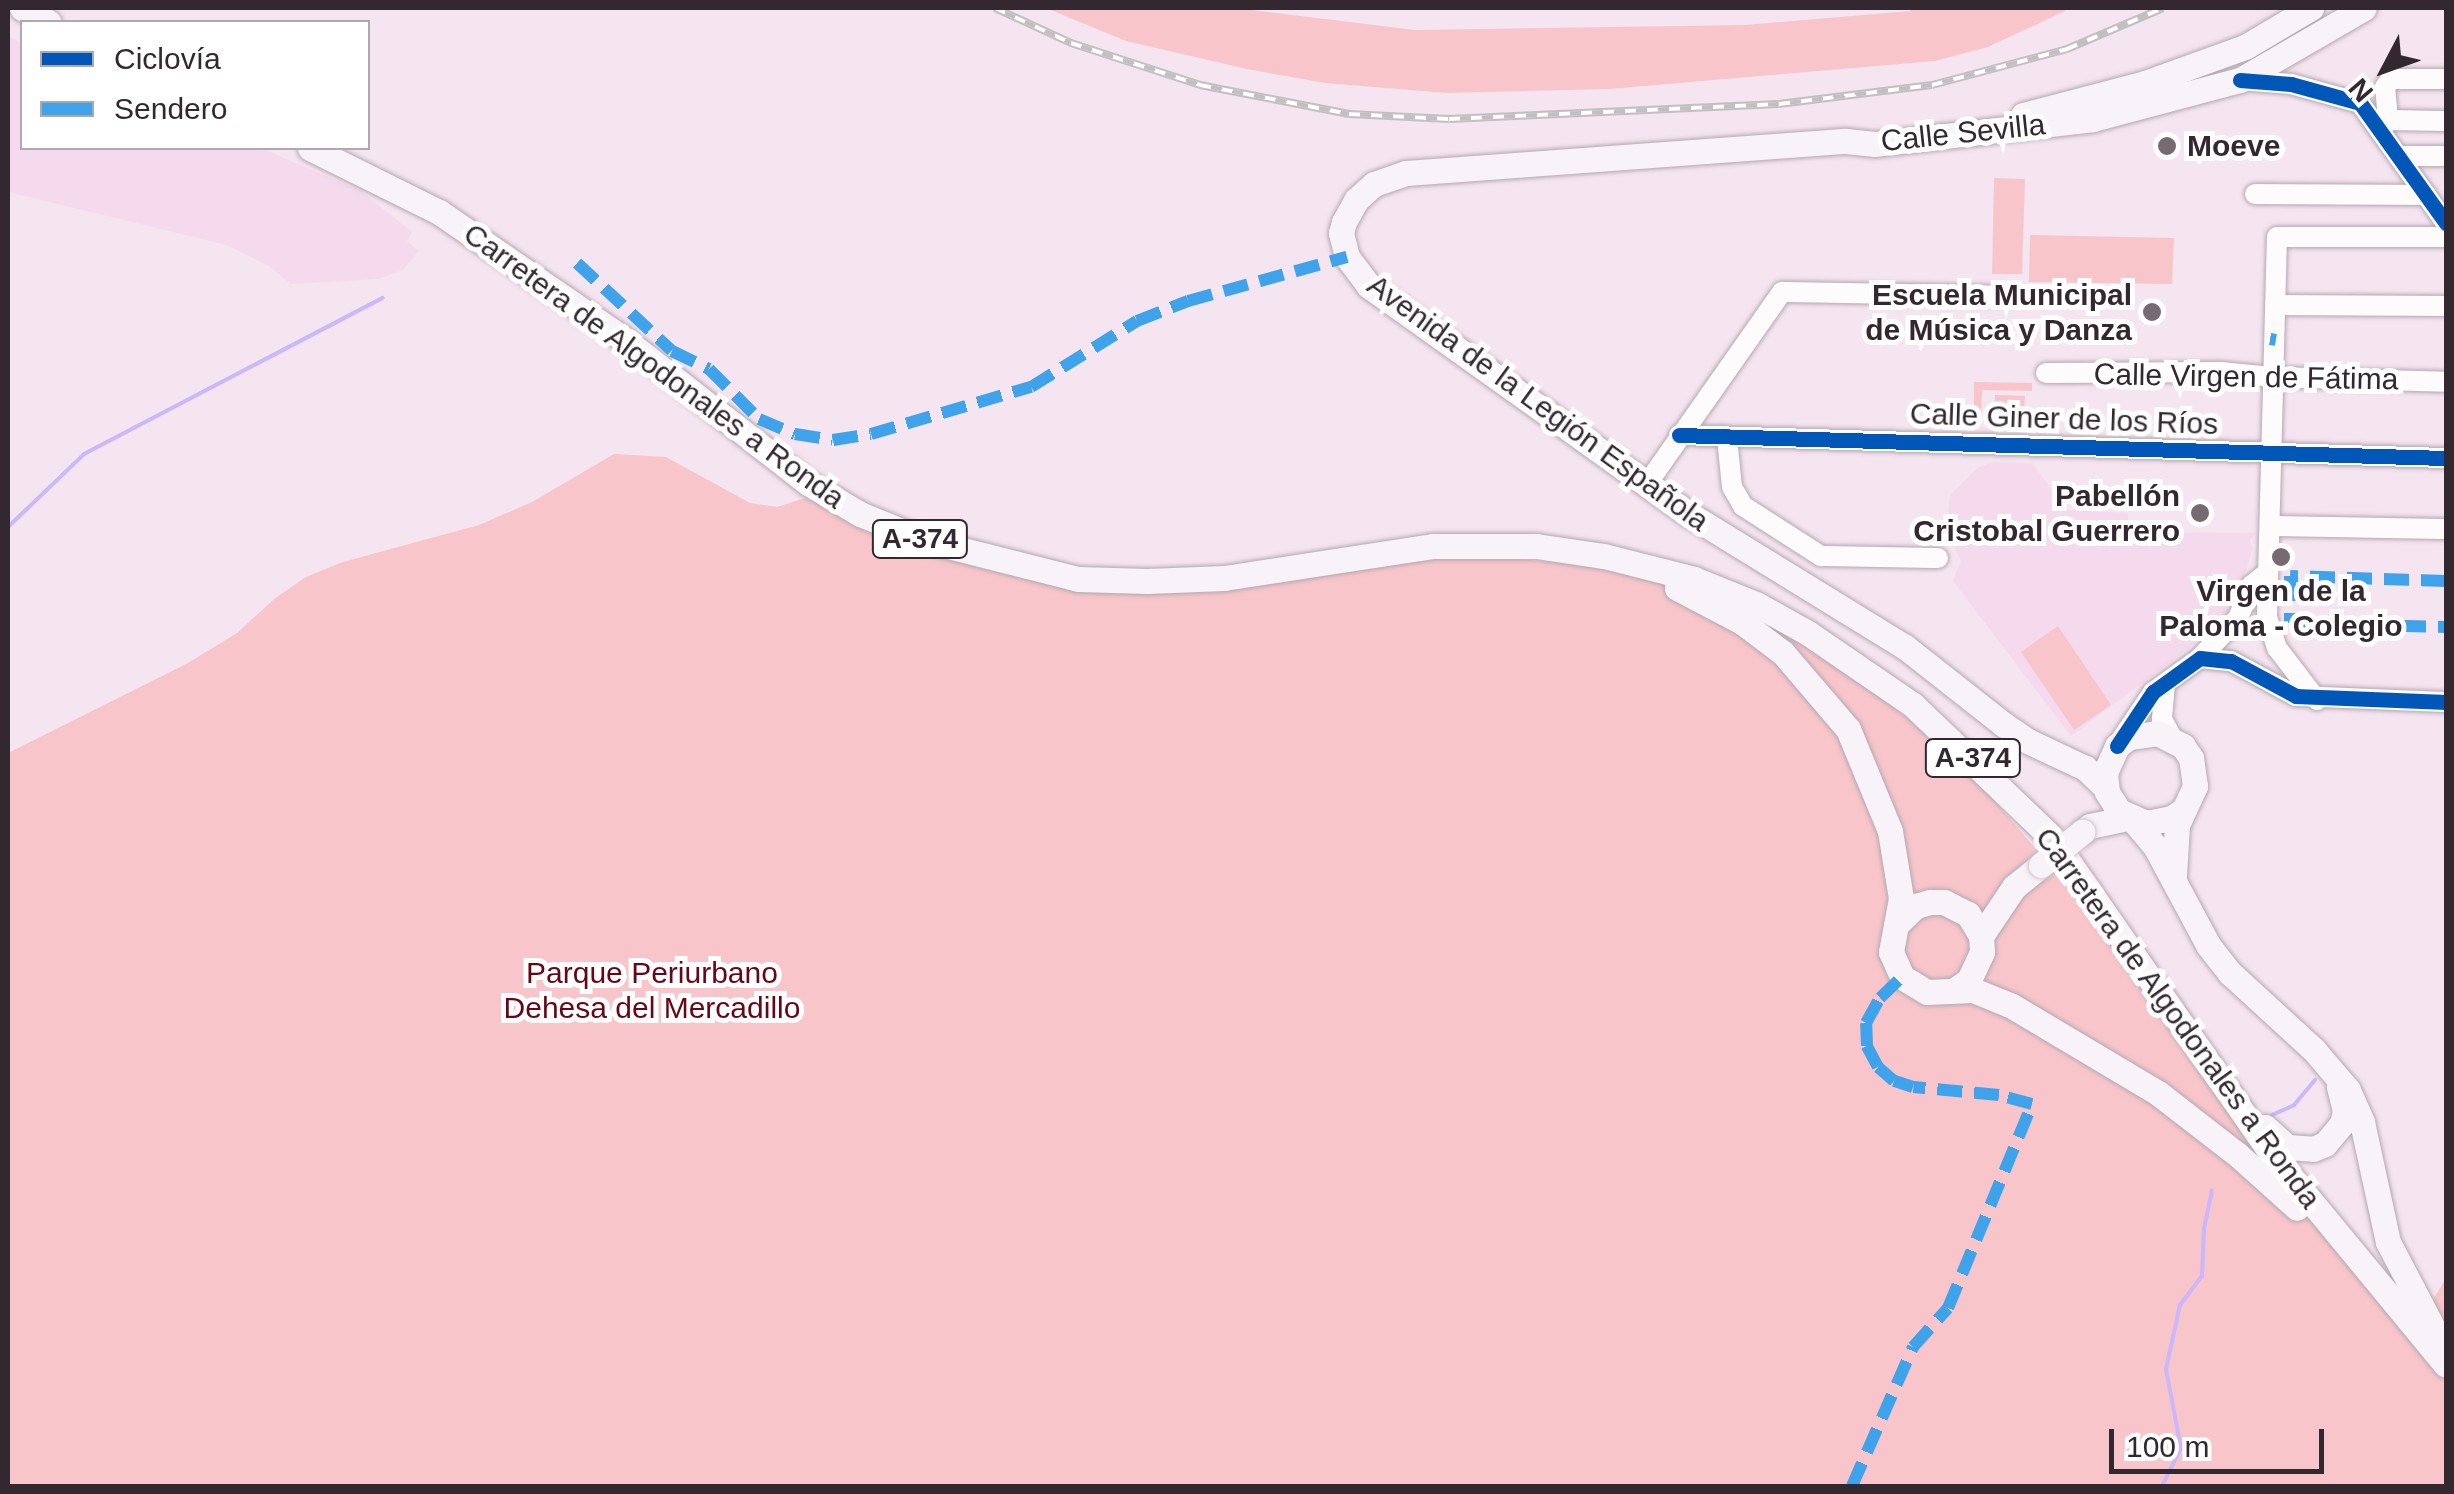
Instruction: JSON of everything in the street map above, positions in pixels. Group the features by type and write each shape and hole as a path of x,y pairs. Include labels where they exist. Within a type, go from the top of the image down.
{"main road":[{"path":"22,8 44,20"},
{"name":"Calle Sevilla","path":"1846,142 2014,117 2108,93 2245,47 2311,8"},
{"name":"Calle Sevilla","path":"1846,142 1875,144 2093,119 2240,80 2362,9"},
{"path":"2266,66 2265,44 2275,30"},
{"name":"Avenida de la Legión Española","path":"1846,142 1406,172 1374,184 1348,212 1341,234 1344,248 1369,286 1647,484 1906,647 2003,724 2085,768 2106,789"},
{"name":"Carretera de Algodonales a Ronda","path":"314,150 439,212 624,340 808,484 860,514 924,540 1078,578 1147,581 1224,578 1432,546 1536,546 1604,556 1694,579 1756,604 1864,668 1954,740 2070,860 2230,1097 2446,1365"},
{"path":"1604,556 1742,622 1782,652 1848,729 1890,830 1901,898 1891,952 1902,977 1927,992 1956,989 1986,994 2158,1093 2251,1166 2336,1251 2373,1279"},
{"path":"2053,751 2116,748 2143,733 2172,738 2183,746 2196,772 2195,786 2182,810 2172,851 2174,876"},
{"path":"2116,748 2104,774 2106,789 2174,876 2190,913 2230,973 2337,1077 2362,1122 2388,1242 2405,1280 2446,1348"},
{"path":"1956,989 1978,967 1980,936 2014,887 2086,829 2106,789"},
{"path":"2086,829 2131,819 2159,822 2182,810"},
{"path":"1896,925 1916,906 1930,902 1957,907 2014,887"},
{"path":"1957,907 1980,936"},
{"path":"2230,1097 2276,1140 2300,1150 2313,1149 2336,1136 2342,1124 2344,1098 2337,1077"}],"street":[{"path":"2266,66 2276,78 2291,84 2360,103 2384,126 2398,156 2432,192 2446,223"},
{"path":"2384,126 2390,78 2446,79"},
{"path":"2240,80 2291,84"},
{"path":"2384,126 2446,121"},
{"path":"2398,156 2446,156"},
{"path":"2255,194 2432,192"},
{"path":"2317,700 2271,635 2267,574 2277,237 2446,238"},
{"path":"1647,484 1782,292 2007,296"},
{"path":"2277,305 2446,306"},
{"name":"Calle Virgen de Fátima","path":"2046,373 2221,372 2272,378 2446,382"},
{"name":"Calle Giner de los Ríos","path":"1680,434 2446,458"},
{"path":"1727,438 1732,487 1743,506 1820,556 1938,558"},
{"path":"2270,526 2446,529"},
{"path":"2116,748 2153,692 2200,658 2238,618 2255,580 2267,574"},
{"path":"2200,658 2220,657 2286,693 2317,700 2446,702"},
{"path":"2165,684 2162,718 2172,738"}],"shaded area":[{"path":"8,35 20,43 20,150 266,150 361,191 412,232 407,241 419,251 403,270 379,279 291,284 269,266 227,245 8,192"},
{"path":"1992,462 2032,463 2067,510 2128,513 2128,526 2143,526 2144,532 2256,533 2250,540 2246,572 2226,620 2071,736 1953,581 1961,561 1946,530 1950,495 1977,468"}],"green space":[{"path":"1046,8 1235,8 1415,30 1745,25 1911,8 2065,11 1988,47 1935,61 1610,89 1446,93 1325,83 1247,69 1126,41"},
{"path":"1994,178 2025,179 2022,274 1992,274"},
{"path":"2030,235 2174,238 2172,284 2029,282"},
{"path":"1974,382 2032,383 2032,391 1982,390 1981,420 1974,420"},
{"path":"1995,395 2025,396 2024,413 1994,412"},
{"name":"Parque Periurbano Dehesa del Mercadillo","path":"614,454 666,457 750,503 777,507 805,498 921,549 980,568 1043,579 1401,557 1518,559 1581,565 1646,579 1707,598 1774,628 1849,673 1906,717 1985,790 2055,871 2411,1336 2446,1278 2446,1486 8,1486 8,753 188,663 237,633 274,599 306,577 343,562 479,525 532,502"},
{"path":"2058,626 2111,705 2074,730 2021,652"}],"waterway":[{"path":"8,527 84,454 383,298"},
{"path":"2272,1115 2294,1105 2315,1080"},
{"path":"2162,1486 2181,1448 2166,1369 2180,1305 2202,1276 2204,1228 2212,1191"}],"railway":[{"path":"995,8 1071,43 1200,85 1349,114 1449,119 1779,104 1932,85 2067,49 2163,8"}],"marked path":[{"path":"577,263 672,351 709,369 759,419 795,434 833,440 871,434 1031,387 1137,321 1188,301 1347,257"},
{"path":"2270,339 2276,340"},
{"path":"2446,581 2290,576 2290,623 2446,627"},
{"path":"1852,1486 1913,1347 1948,1308 2032,1104 1999,1095 1913,1087 1894,1081 1878,1067 1867,1046 1866,1023 1880,998 1902,977"}],"cycle path":[{"path":"2240,80 2291,84 2360,103 2446,223"},
{"path":"1679,435 2446,458"},
{"path":"2117,746 2153,692 2200,658 2231,661 2296,696 2446,702"}],"place":[{"name":"Moeve","path":"2167,146"},
{"name":"Escuela Municipal de Música y Danza","path":"2152,312"},
{"name":"Pabellón Cristobal Guerrero","path":"2200,513"},
{"name":"Virgen de la Paloma - Colegio","path":"2281,557"}]}
